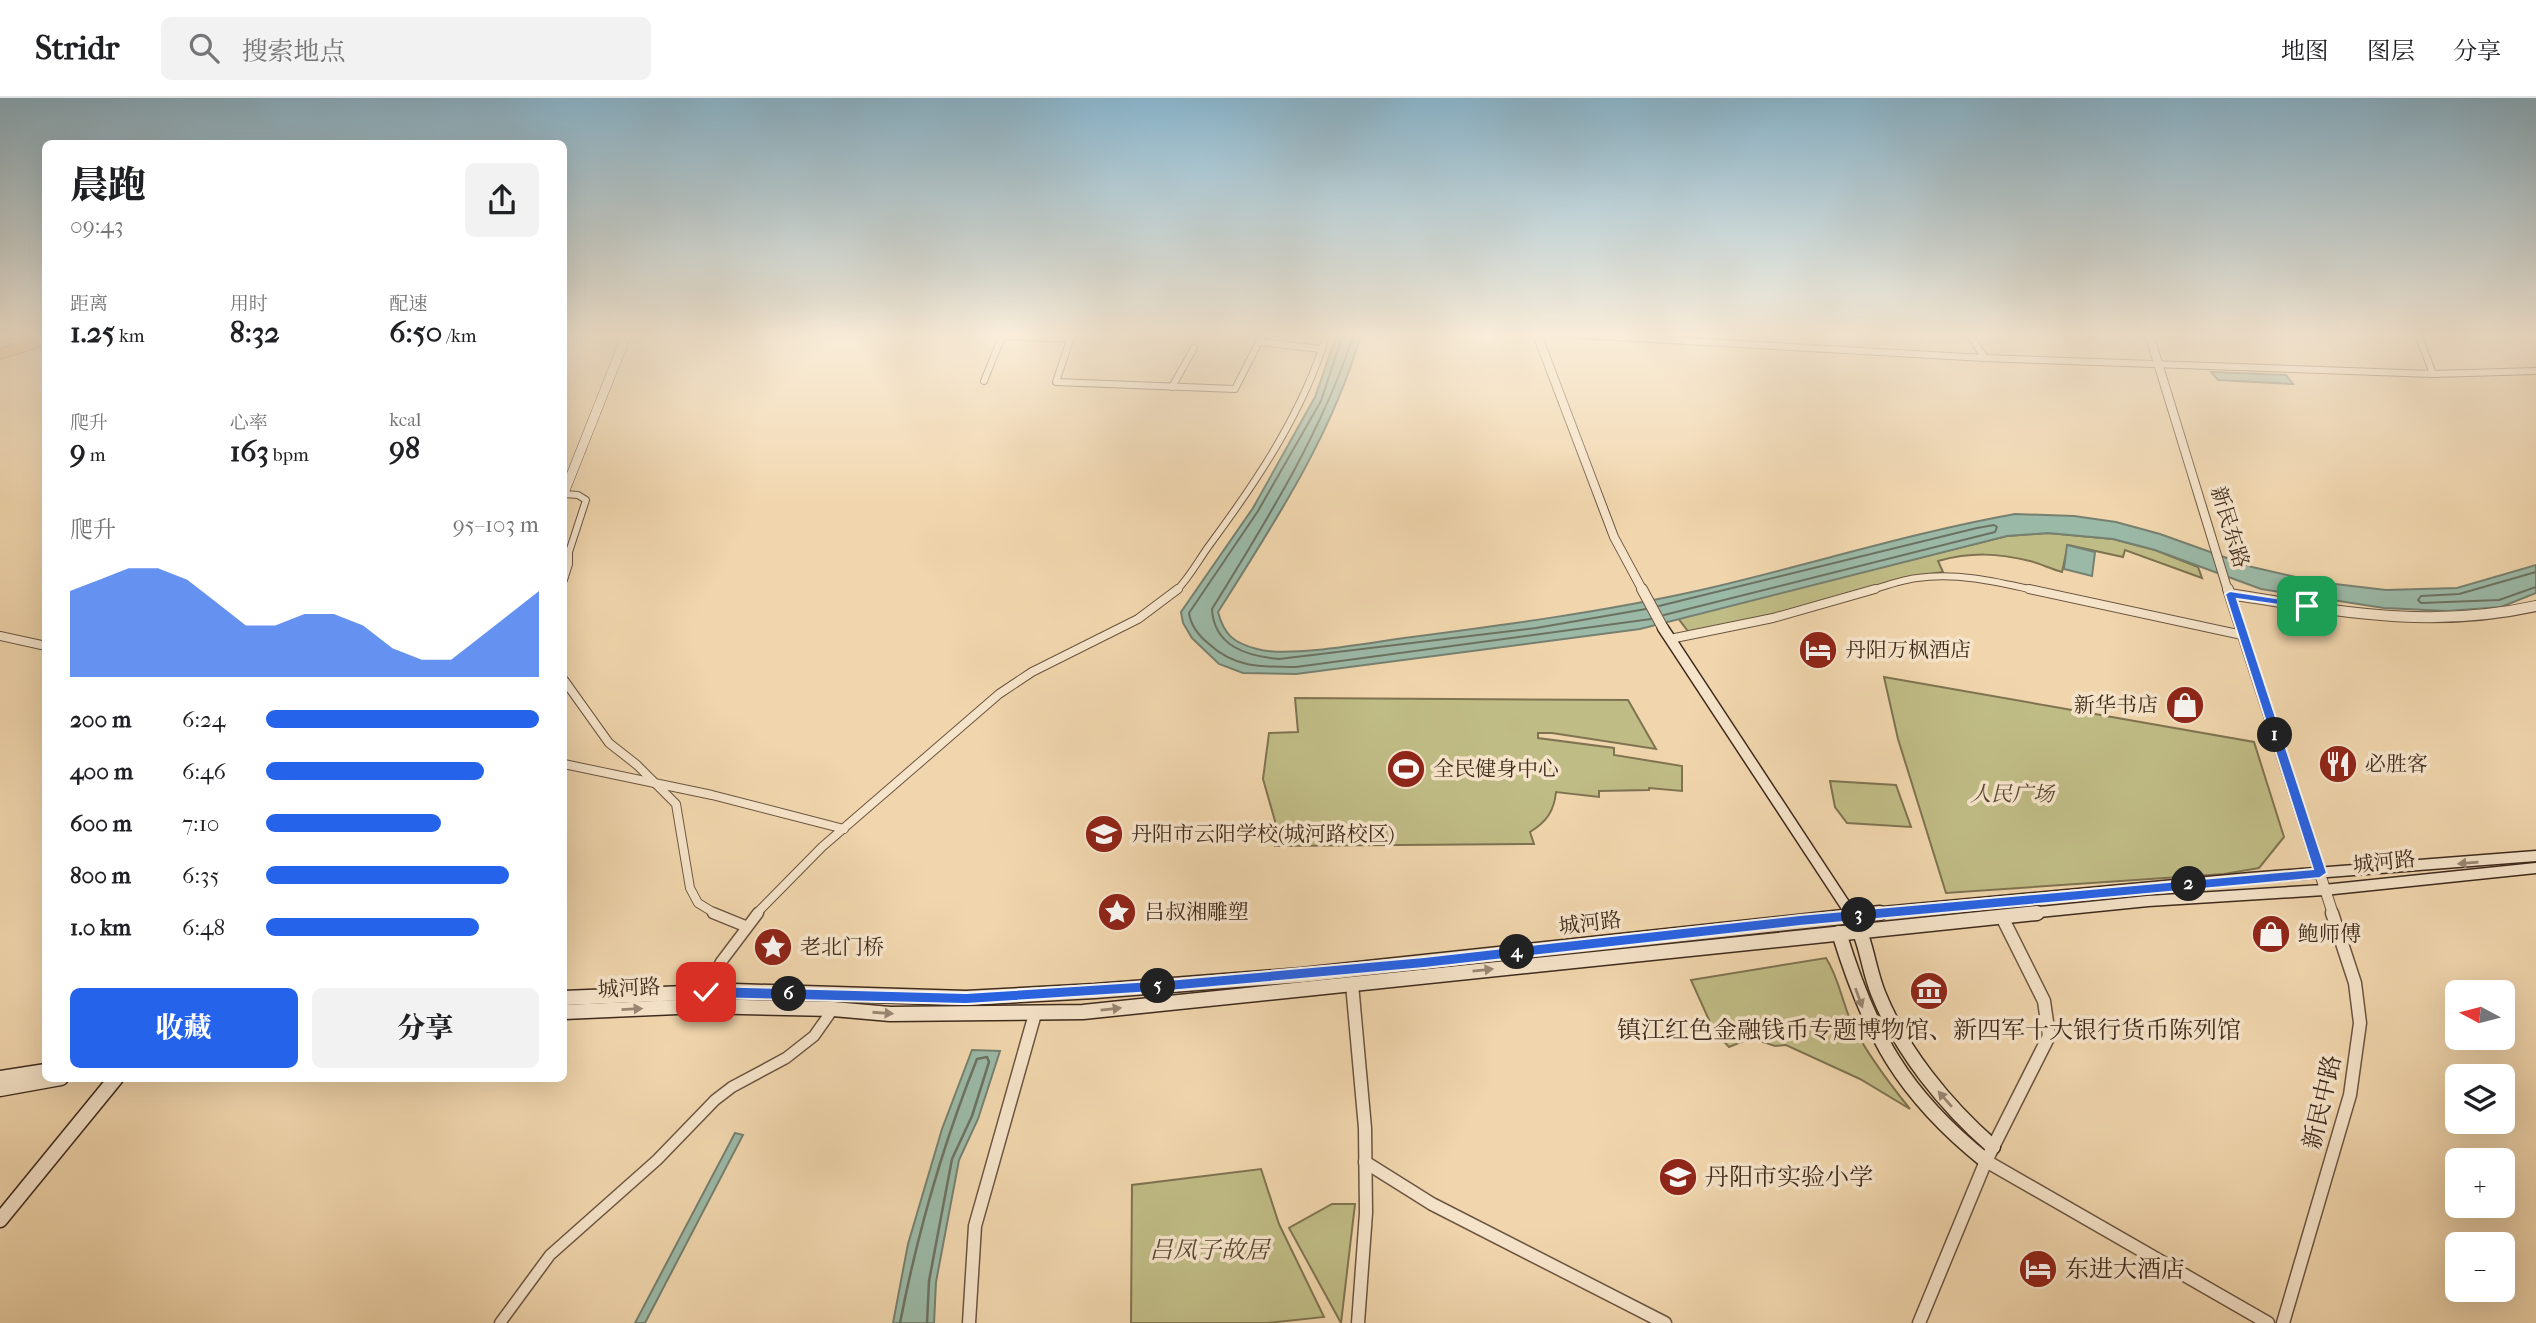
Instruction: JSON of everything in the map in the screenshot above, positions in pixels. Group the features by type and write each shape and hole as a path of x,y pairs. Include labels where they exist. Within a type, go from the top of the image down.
{"main road":[{"path":"567,486 606,391"},
{"path":"1663,628 1861,930 1877,992 1895,1030 1934,1086 1970,1127 1993,1147"},
{"name":"城河路","path":"567,998 706,992 966,998 1061,993 1329,972 1851,916 2536,856"},
{"name":"城河路","path":"567,1012 700,1006 833,1009 890,1014 1083,1012 2148,901 2324,890 2536,868"},
{"path":"1839,933 1867,1017 1904,1079 1954,1138 1986,1161"},
{"path":"0,1078 42,1072"},
{"path":"0,1089 42,1081"},
{"path":"0,1220 113,1082"}],"street":[{"path":"700,1006 716,967 745,926 844,830 1013,684 1137,619 1174,593 1242,502 1307,391"},
{"path":"1558,391 1614,537 1663,628"},
{"name":"新民东路","path":"2167,391 2324,890"},
{"path":"567,493 578,495 586,500 567,548"},
{"path":"1671,639 1773,618 1933,575 2001,584 2180,618 2242,635"},
{"path":"2229,590 2362,614 2420,619 2461,620 2504,615 2536,606"},
{"path":"0,636 42,645"},
{"path":"567,684 609,743 637,765 676,804 690,888 698,903 720,917 745,926"},
{"path":"567,765 774,810 844,830"},
{"name":"新民中路","path":"2283,1323 2350,1095 2360,1023 2355,983 2324,890"},
{"path":"1919,1323 1986,1161 2049,1036 2044,1001 2002,917"},
{"path":"1352,984 1365,1162 1366,1213 1358,1323"},
{"path":"500,1323 550,1255 657,1160 715,1100 732,1087 786,1058 814,1036 833,1009"},
{"path":"969,1323 975,1226 1035,1014"},
{"path":"1986,1161 2267,1323"},
{"path":"1365,1162 1432,1203 1665,1323"}],"green space":[{"path":"2048,533 2113,539 2155,550 2198,567 2202,578 2125,550 2123,557 2068,545 2062,572 2007,556 1962,556 1938,561 1943,572 1912,577 1772,616 1690,634 1678,618 2007,536"},
{"name":"人民广场","path":"1884,677 2254,742 2284,837 2259,868 2224,874 1946,893 1898,739"},
{"name":"全民健身中心","path":"1295,698 1628,700 1656,749 1552,733 1538,733 1538,738 1614,748 1614,755 1682,766 1682,791 1649,788 1599,791 1599,797 1556,792 1548,816 1530,832 1534,844 1275,846 1275,821 1263,779 1269,733 1298,732"},
{"path":"1830,781 1896,785 1911,827 1847,823 1835,807"},
{"path":"1826,958 1858,1035 1910,1109 1860,1079 1786,1045 1775,1046 1751,1038 1729,1047 1714,1031 1691,980"},
{"name":"吕凤子故居","path":"1261,1169 1279,1224 1324,1317 1267,1323 1131,1323 1132,1185"},
{"path":"1332,1204 1355,1204 1341,1323 1289,1228"}],"water":[{"path":"1317,391 1341,391 1300,478 1218,612 1223,627 1231,637 1257,649 1288,652 1329,649 1627,605 1740,581 1936,531 2015,514 2074,516 2116,522 2160,534 2252,567 2318,582 2386,590 2457,588 2536,565 2536,593 2501,607 2448,611 2384,608 2261,589 2155,550 2113,539 2048,533 2007,536 1640,629 1296,674 1243,673 1219,664 1192,638 1183,623 1181,612 1253,508"},
{"path":"2067,545 2095,552 2092,576 2064,569"},
{"path":"972,1050 1000,1051 978,1119 959,1160 936,1282 934,1323 893,1323 908,1244 942,1129"},
{"path":"735,1133 743,1135 645,1323 635,1323"}],"place":[{"name":"丹阳万枫酒店","path":"1818,650"},
{"name":"新华书店","path":"2185,705"},
{"name":"必胜客","path":"2338,764"},
{"name":"全民健身中心","path":"1406,769"},
{"name":"丹阳市云阳学校(城河路校区)","path":"1104,834"},
{"name":"吕叔湘雕塑","path":"1117,912"},
{"name":"鲍师傅","path":"2271,934"},
{"name":"老北门桥","path":"773,947"},
{"name":"镇江红色金融钱币专题博物馆、新四军十大银行货币陈列馆","path":"1929,991"},
{"name":"丹阳市实验小学","path":"1678,1177"},
{"name":"东进大酒店","path":"2038,1269"}],"route":[{"path":"706,992 966,998 1061,993 1303,975 1800,920 2320,873 2230,594 2307,606"}]}
